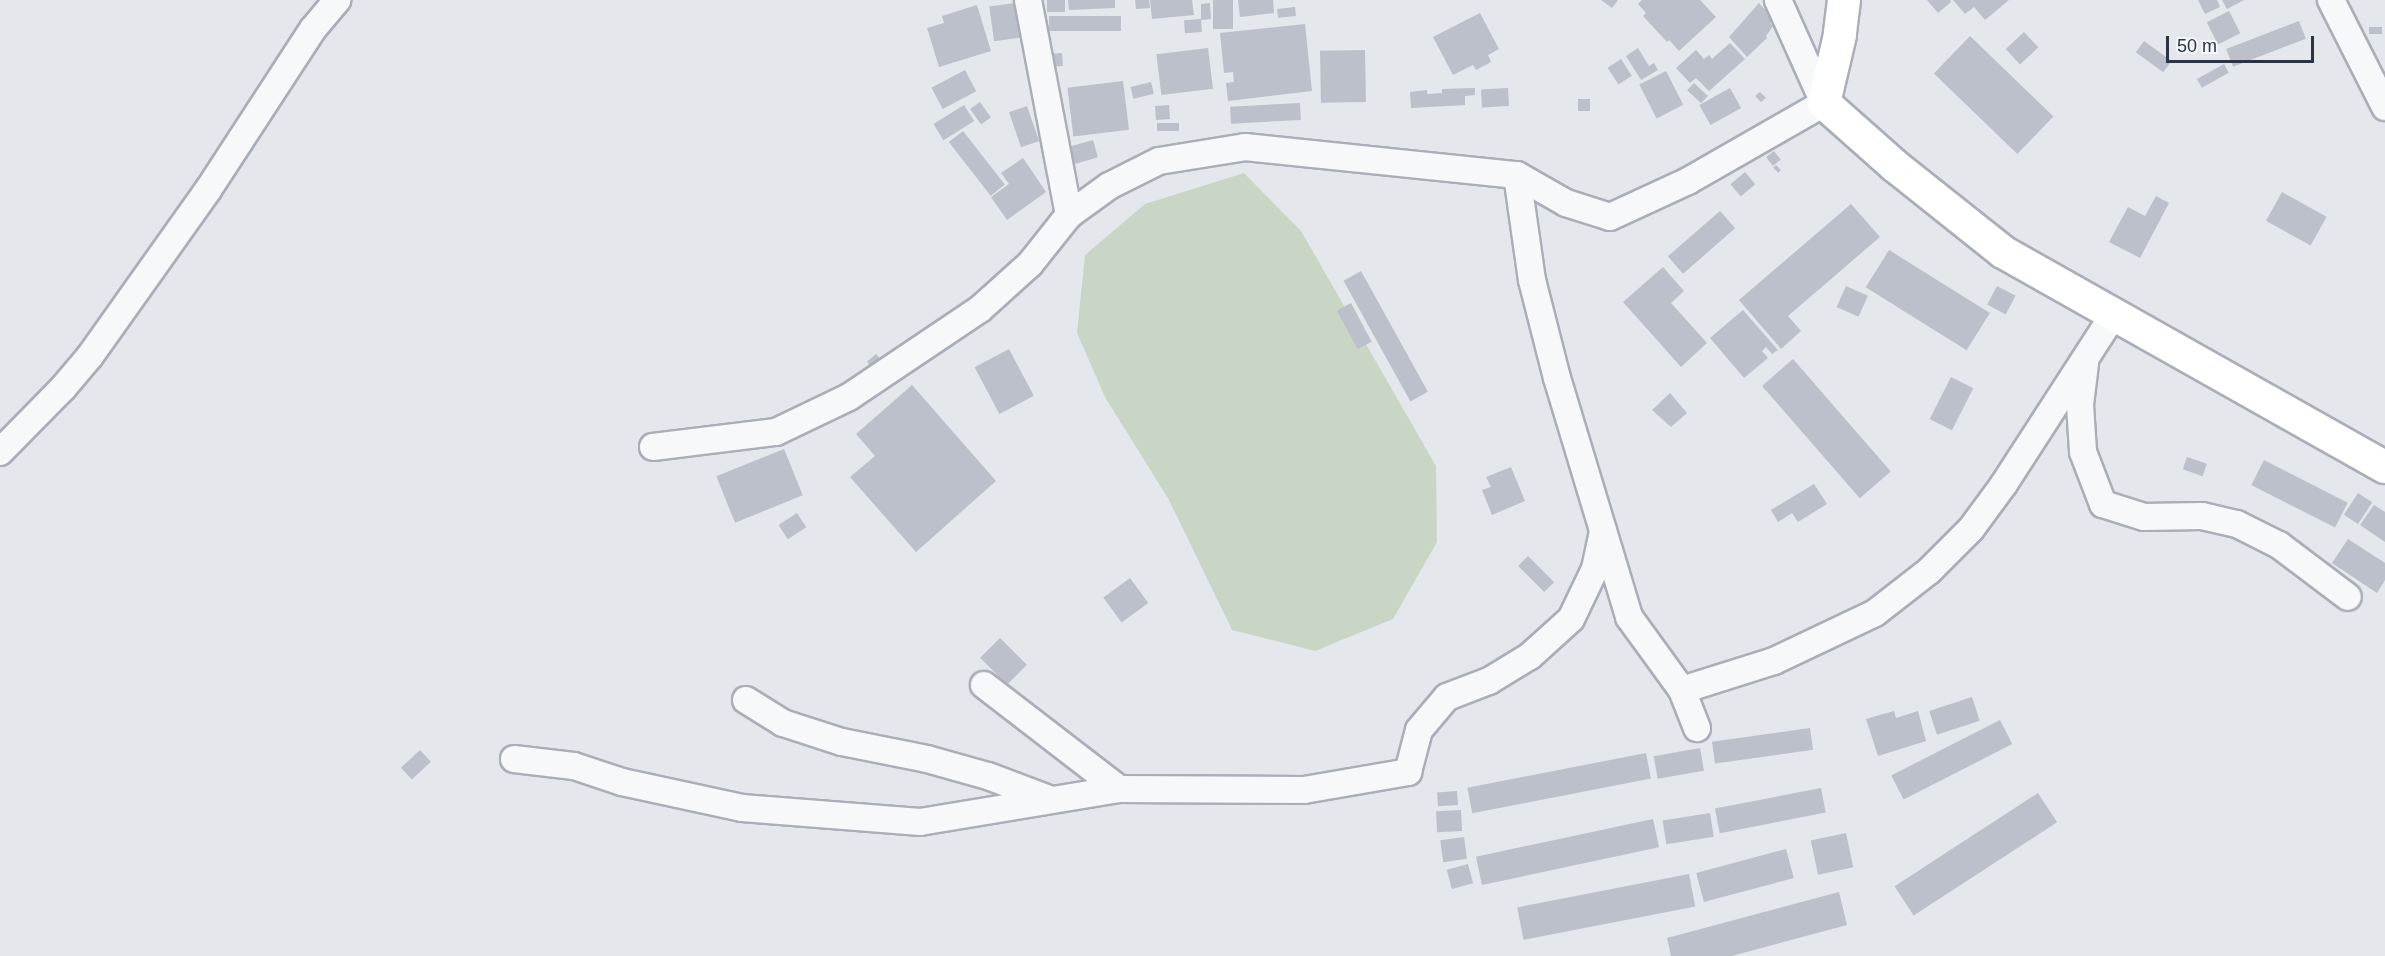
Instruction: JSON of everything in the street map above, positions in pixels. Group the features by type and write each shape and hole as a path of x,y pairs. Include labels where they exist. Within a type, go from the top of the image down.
{"main road":[{"path":"1844,0 1824,103 1895,166 2003,252 2385,467"}],"street":[{"path":"0,452 63,388 90,356 112,321 207,190 313,29 337,0"},
{"path":"1028,0 1069,215"},
{"path":"653,447 776,432 849,397 980,309 1030,264 1069,215 1109,186 1159,161 1245,147 1517,175 1566,202 1610,217 1688,181 1824,103 1778,0"},
{"path":"2331,0 2385,106"},
{"path":"1517,175 1532,280 1557,378 1629,617 1682,690 1697,728"},
{"path":"1682,690 1774,661 1875,612 1929,571 1971,529 1997,493 2114,314"},
{"path":"2086,357 2080,405 2083,452 2103,504 2144,517 2202,516 2237,524 2279,545 2348,597"},
{"path":"514,759 574,766 622,782 742,808 920,822 1119,789 1304,790 1408,772 1419,730 1447,697 1489,681 1530,656 1571,619 1595,569 1603,531"},
{"path":"984,686 1119,789"},
{"path":"746,700 783,723 842,742 927,759 988,776 1050,799"}],"green space":[{"path":"1244,173 1301,231 1436,466 1437,542 1393,619 1315,651 1232,630 1169,500 1105,397 1077,333 1085,255 1145,204"}],"building":[{"path":"1047,0 1065,0 1065,12 1047,12"},
{"path":"1068,0 1115,0 1115,8 1069,10"},
{"path":"1135,0 1149,0 1150,8 1136,9"},
{"path":"1150,0 1192,0 1194,15 1152,19"},
{"path":"1213,0 1233,0 1233,29 1213,29"},
{"path":"1238,0 1273,0 1274,13 1240,17"},
{"path":"1601,0 1618,0 1612,8"},
{"path":"1642,0 1700,0 1716,17 1679,51 1669,40 1667,42 1643,16 1646,13 1638,4"},
{"path":"1927,0 1950,0 1951,2 1938,13"},
{"path":"1953,0 2009,0 1985,20 1974,7 1965,14"},
{"path":"2198,0 2217,0 2220,7 2205,14"},
{"path":"2222,0 2244,0 2227,9"},
{"path":"1015,3 1020,38 994,41 989,7"},
{"path":"1210,3 1211,19 1201,20 1201,4"},
{"path":"1759,3 1774,20 1770,23 1773,26 1767,38 1747,57 1729,37"},
{"path":"977,5 991,51 939,67 927,28 944,23 942,16"},
{"path":"1295,7 1296,16 1278,18 1277,9"},
{"path":"2229,11 2240,33 2218,45 2207,22"},
{"path":"1480,13 1499,49 1488,55 1491,62 1476,70 1473,65 1453,75 1433,37"},
{"path":"1049,16 1121,16 1121,31 1049,31"},
{"path":"1201,19 1202,32 1185,33 1184,20"},
{"path":"2299,21 2306,39 2233,67 2226,49"},
{"path":"1305,24 1312,91 1228,101 1226,83 1234,82 1233,72 1224,73 1220,33"},
{"path":"2369,27 2382,27 2382,34 2369,34"},
{"path":"2024,32 2038,47 2020,64 2006,49"},
{"path":"1970,36 2053,117 2017,154 1934,73"},
{"path":"2144,41 2172,61 2163,72 2136,52"},
{"path":"1730,43 1745,59 1709,91 1696,78 1690,83 1676,68 1696,50 1704,59 1709,55 1712,59"},
{"path":"1208,48 1213,89 1161,95 1156,54"},
{"path":"1638,48 1649,66 1654,63 1658,70 1641,80 1626,56"},
{"path":"1365,50 1366,102 1321,103 1320,51"},
{"path":"1062,53 1063,66 1053,67 1052,54"},
{"path":"1621,59 1632,76 1618,84 1608,68"},
{"path":"2224,64 2229,73 2202,88 2197,79"},
{"path":"965,70 976,91 943,109 931,88"},
{"path":"1666,71 1683,105 1657,118 1639,85"},
{"path":"1123,81 1129,130 1073,136 1067,88"},
{"path":"1151,82 1154,94 1134,99 1131,87"},
{"path":"1694,83 1708,96 1701,103 1687,90"},
{"path":"1475,88 1475,95 1465,96 1465,105 1411,108 1410,92 1427,90 1427,94 1442,93 1442,89"},
{"path":"1508,88 1509,106 1482,107 1481,89"},
{"path":"1730,88 1741,108 1711,125 1699,105"},
{"path":"1760,92 1766,98 1761,102 1755,96"},
{"path":"1578,99 1590,99 1590,111 1578,111"},
{"path":"980,102 991,118 981,124 970,109"},
{"path":"1300,103 1301,120 1231,124 1230,107"},
{"path":"964,105 974,121 944,140 933,124"},
{"path":"1169,105 1170,119 1156,120 1155,106"},
{"path":"1027,106 1039,141 1021,147 1009,112"},
{"path":"1157,123 1179,123 1179,131 1157,131"},
{"path":"963,131 1005,185 991,196 949,142"},
{"path":"1093,140 1098,157 1065,167 1060,149"},
{"path":"1774,151 1781,160 1773,166 1766,157"},
{"path":"1023,158 1046,192 1007,220 991,197 1009,184 1001,173"},
{"path":"1776,165 1781,170 1778,173 1773,168"},
{"path":"1745,172 1755,184 1741,196 1730,184"},
{"path":"2282,192 2327,217 2311,246 2266,221"},
{"path":"2156,196 2169,203 2140,258 2109,242 2128,207 2145,216"},
{"path":"1851,204 1880,237 1788,316 1801,331 1781,349 1739,300"},
{"path":"1720,211 1735,228 1683,274 1668,256"},
{"path":"1889,250 1990,313 1967,350 1866,287"},
{"path":"1663,267 1684,291 1671,303 1707,343 1681,367 1623,302"},
{"path":"1361,271 1428,392 1410,401 1344,281"},
{"path":"1846,286 1868,296 1859,317 1837,307"},
{"path":"1997,286 2016,296 2006,314 1987,305"},
{"path":"1351,303 1372,342 1358,349 1337,311"},
{"path":"1743,310 1778,350 1772,354 1766,347 1762,351 1768,358 1744,378 1710,338"},
{"path":"1009,349 1034,396 999,414 975,367"},
{"path":"876,354 882,361 873,369 867,362"},
{"path":"1793,359 1891,471 1860,498 1762,386"},
{"path":"1951,377 1973,388 1952,430 1930,419"},
{"path":"912,385 996,481 916,552 850,477 875,456 856,434"},
{"path":"1670,393 1687,413 1671,427 1652,410"},
{"path":"784,449 803,495 735,523 716,476"},
{"path":"2187,457 2207,464 2203,476 2183,469"},
{"path":"2264,460 2348,503 2335,528 2251,485"},
{"path":"1511,467 1525,501 1492,515 1482,490 1491,487 1486,477"},
{"path":"1814,484 1827,504 1798,522 1792,513 1778,522 1771,510"},
{"path":"2358,493 2372,502 2358,524 2344,515"},
{"path":"2374,505 2385,512 2385,542 2360,525"},
{"path":"797,513 806,527 788,539 779,525"},
{"path":"2348,539 2385,563 2385,580 2377,593 2332,563"},
{"path":"1528,556 1554,582 1544,592 1518,566"},
{"path":"1130,578 1148,603 1122,622 1103,597"},
{"path":"1000,638 1027,665 1007,685 980,658"},
{"path":"1972,697 1980,721 1937,735 1929,711"},
{"path":"1894,711 1896,718 1918,711 1926,741 1878,756 1866,719"},
{"path":"2000,720 2012,744 1904,799 1891,775"},
{"path":"1810,728 1813,750 1715,764 1712,742"},
{"path":"1700,748 1704,771 1658,779 1654,756"},
{"path":"420,750 431,762 412,779 401,768"},
{"path":"1646,753 1651,779 1472,813 1467,788"},
{"path":"1821,788 1826,813 1720,833 1715,809"},
{"path":"1457,791 1458,805 1438,806 1437,792"},
{"path":"2038,793 2057,822 1914,915 1895,886"},
{"path":"1461,810 1462,831 1437,832 1436,811"},
{"path":"1710,813 1714,837 1666,844 1663,821"},
{"path":"1653,819 1659,847 1482,885 1476,857"},
{"path":"1846,833 1853,867 1818,875 1811,840"},
{"path":"1464,837 1467,859 1443,862 1440,840"},
{"path":"1786,849 1794,878 1704,902 1696,873"},
{"path":"1468,864 1473,883 1452,889 1447,870"},
{"path":"1689,874 1695,906 1524,940 1517,907"},
{"path":"1839,892 1847,925 1732,956 1671,956 1667,938"}]}
